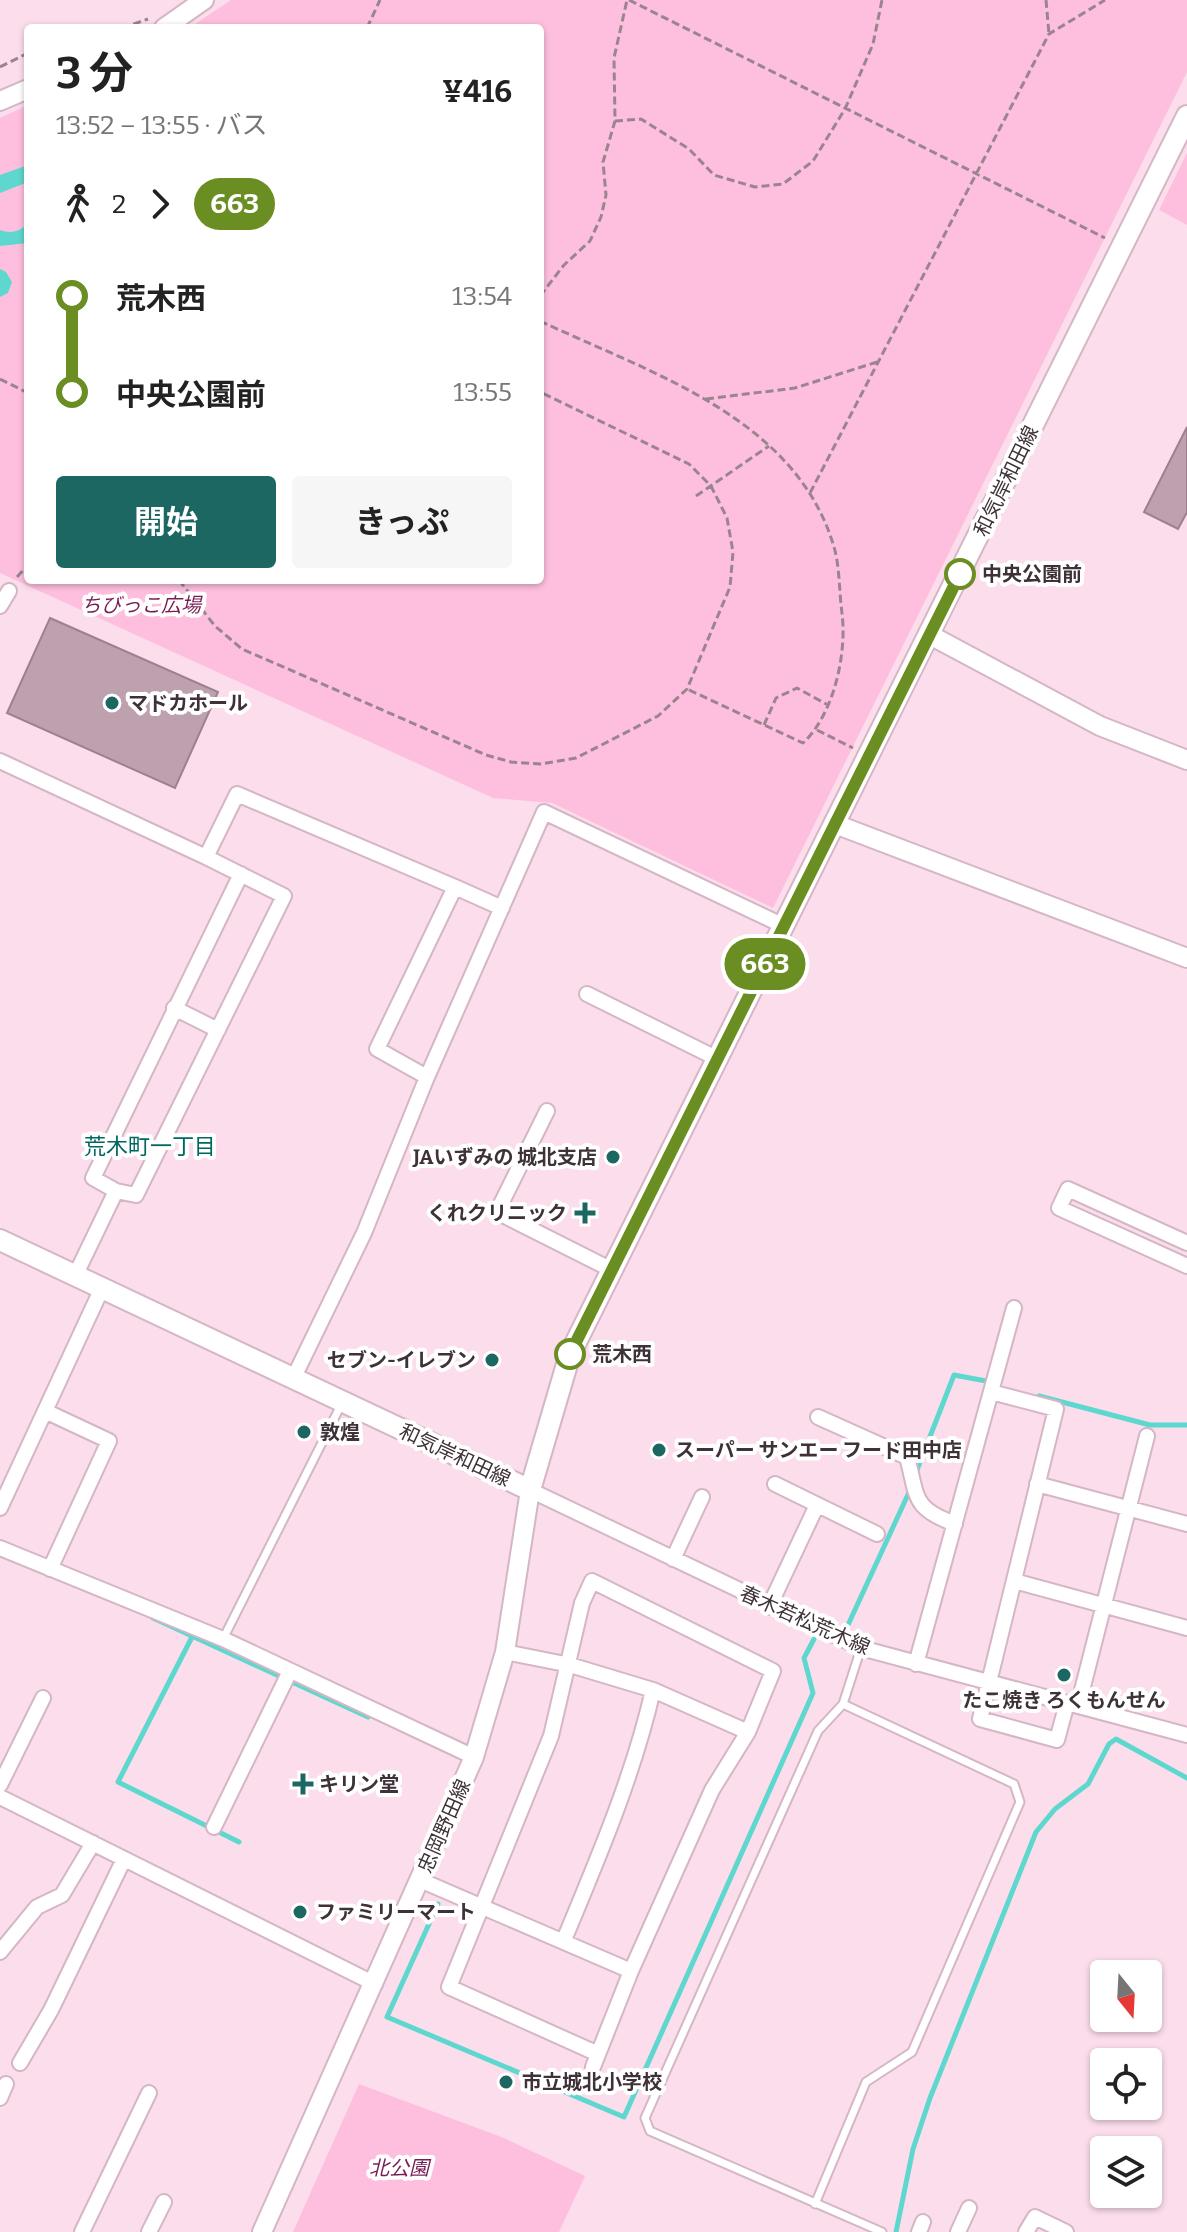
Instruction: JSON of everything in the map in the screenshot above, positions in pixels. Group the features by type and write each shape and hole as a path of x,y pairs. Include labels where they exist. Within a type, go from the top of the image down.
{"main road":[{"name":"和気岸和田線","path":"0,1240 530,1490 570,1354 1187,116"}],"street":[{"path":"156,24 204,0"},
{"path":"0,101 24,91"},
{"path":"0,606 9,591"},
{"path":"930,635 1100,726 1187,760"},
{"path":"0,761 206,857 241,874 284,896 136,1195 116,1191 93,1178 241,874"},
{"path":"206,857 237,794 502,908"},
{"path":"293,1379 364,1233 427,1077 544,812 784,926"},
{"path":"835,824 1187,958"},
{"path":"427,1077 377,1049 455,887"},
{"path":"587,994 718,1059"},
{"path":"174,1008 218,1030"},
{"path":"547,1111 497,1212 612,1270"},
{"path":"1187,1243 1068,1189 1059,1208 1187,1265"},
{"path":"75,1276 116,1191"},
{"path":"0,1508 102,1288"},
{"path":"916,1664 1014,1308"},
{"path":"991,1392 1056,1409 980,1719 1057,1740 1072,1705 1104,1605 1147,1436"},
{"path":"45,1411 109,1441 50,1569"},
{"path":"818,1417 907,1457 920,1504 927,1514 955,1524"},
{"path":"775,1484 877,1534"},
{"path":"1037,1484 1187,1524"},
{"name":"春木若松荒木線","path":"530,1490 769,1607 861,1648 1187,1735"},
{"name":"忠岡野田線","path":"262,2232 474,1757 505,1652 530,1490"},
{"path":"673,1559 702,1497"},
{"path":"769,1607 817,1505"},
{"path":"0,1548 223,1639 474,1757"},
{"path":"592,1581 773,1671 748,1732 712,1790 594,2060 449,1987 551,1736 582,1603 592,1581"},
{"path":"1014,1581 1187,1628"},
{"path":"505,1652 570,1665 653,1690 748,1732"},
{"path":"214,1827 290,1671"},
{"path":"564,1940 609,1832 643,1732 653,1690"},
{"path":"0,1785 43,1698"},
{"path":"0,1797 375,1984"},
{"path":"0,1952 37,1907 62,1895 93,1843"},
{"path":"20,2063 51,2010 124,1859"},
{"path":"420,1880 631,1971"},
{"path":"82,2232 149,2093"},
{"path":"149,2232 164,2202"},
{"path":"958,2232 969,2208"},
{"path":"1026,2232 1035,2217 1066,2232"}],"lane":[{"path":"223,1639 342,1403"},
{"path":"861,1648 843,1704 818,1731 645,2118 650,2131 882,2232"},
{"path":"815,2204 866,2082 912,2052 1020,1802 1014,1784 843,1704"}],"path":[{"path":"369,24 380,0"},
{"path":"544,291 564,265 590,241 601,217 606,195 603,162 615,121 614,58 628,0 1108,240"},
{"path":"615,121 641,119 689,149 714,175 755,187 783,184 813,161 845,109 873,44 882,0"},
{"path":"1046,0 1049,34"},
{"path":"810,493 1049,34 1105,0"},
{"path":"0,67 24,55"},
{"path":"544,323 706,399 762,437 810,493 834,548 845,639 828,705 817,730 803,743 687,689"},
{"path":"706,399 795,388 878,362"},
{"path":"0,379 24,391"},
{"path":"182,584 215,626 242,649 486,755 511,762 541,764 576,758 658,716 687,689 730,587 733,552 727,518 711,486 689,464 544,394"},
{"path":"696,496 770,446"},
{"path":"764,725 776,698 797,688 828,705"},
{"path":"817,730 855,749"}],"green space":[{"name":"ちびっこ広場","path":"231,0 1187,0 1187,72 773,908 552,803 493,798 24,584 544,584 544,24 195,24"},
{"path":"24,107 24,584 0,573 0,118"},
{"path":"1187,153 1187,225 1159,210"},
{"name":"北公園","path":"359,2084 504,2138 585,2176 559,2232 293,2232"}],"shaded area":[{"path":"24,166 24,184 0,193 0,175"},
{"path":"24,226 24,243 0,246 0,230 8,232"},
{"path":"0,269 12,282 8,293 0,297"}],"building":[{"path":"1187,427 1187,512 1178,529 1144,512"},
{"name":"マドカホール","path":"50,618 218,692 175,788 7,713"}],"waterway":[{"path":"915,1475 954,1375 986,1381"},
{"path":"1039,1396 1150,1425 1187,1425"},
{"path":"848,1625 911,1488"},
{"path":"153,1618 368,1717"},
{"path":"192,1637 118,1782 239,1842"},
{"path":"438,1904 387,2017 624,2117 813,1693 804,1658 814,1639"},
{"path":"896,2232 913,2149 930,2098 1036,1832 1055,1809 1088,1784 1109,1744 1116,1739 1187,1778"}],"bus line":[{"name":"663","path":"570,1354 960,574"}],"place":[{"name":"中央公園前","path":"960,574"},
{"name":"マドカホール","path":"112,703"},
{"name":"JAいずみの 城北支店","path":"613,1157"},
{"name":"くれクリニック","path":"585,1213"},
{"name":"荒木西","path":"570,1354"},
{"name":"セブン-イレブン","path":"492,1360"},
{"name":"敦煌","path":"304,1432"},
{"name":"スーパー サンエー フード田中店","path":"659,1450"},
{"name":"たこ焼き ろくもんせん","path":"1064,1675"},
{"name":"キリン堂","path":"303,1784"},
{"name":"ファミリーマート","path":"300,1912"},
{"name":"市立城北小学校","path":"506,2082"}],"district":[{"name":"荒木町一丁目","path":"150,1146"}]}
